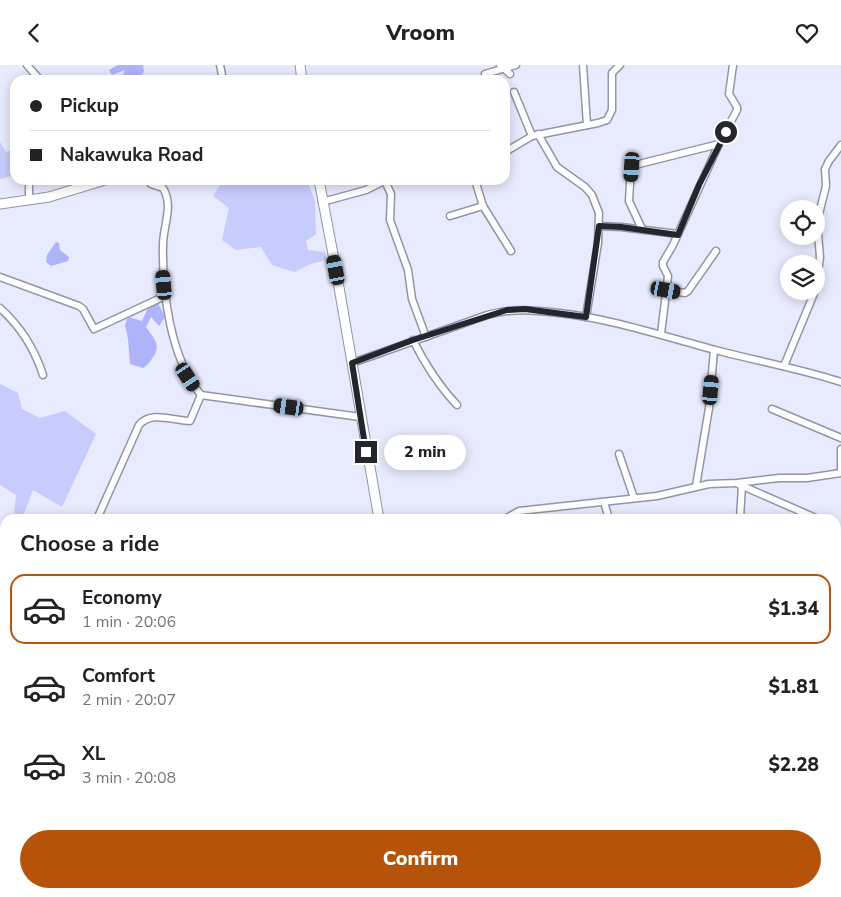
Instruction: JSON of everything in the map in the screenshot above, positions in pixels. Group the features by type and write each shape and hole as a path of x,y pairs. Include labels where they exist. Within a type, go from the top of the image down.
{"main road":[{"path":"0,204 72,191 90,185"},
{"path":"320,185 378,514"}],"street":[{"path":"27,65 36,75"},
{"path":"500,65 510,74"},
{"path":"485,75 516,65"},
{"path":"582,65 587,125"},
{"path":"510,149 535,135 607,120 612,110 613,65"},
{"path":"612,73 620,65"},
{"path":"661,334 668,277 663,266 664,262 719,144 738,109 729,94 733,65"},
{"path":"514,92 535,135 557,167 585,187 592,195 599,213 599,226 586,317"},
{"path":"642,229 629,201 632,167 719,144"},
{"path":"820,255 817,222 826,186 826,169 829,161 841,145"},
{"path":"29,185 29,200"},
{"path":"154,185 163,188 166,195 168,218 163,244 165,296 170,323 183,366 201,395"},
{"path":"322,202 350,195 376,185"},
{"path":"388,185 391,194 390,220 408,270 412,299 426,337"},
{"path":"477,185 483,206 511,251"},
{"path":"450,216 483,206"},
{"path":"599,226 642,229 678,235"},
{"path":"666,290 686,293 716,251"},
{"path":"0,277 79,306 83,309 94,329 165,296"},
{"path":"784,366 811,300"},
{"path":"0,308 10,317 23,335 34,353 43,375"},
{"path":"352,363 487,315 516,309 586,317 661,334 714,350 840,381"},
{"path":"413,340 420,355 441,387 457,405"},
{"path":"696,486 709,408 714,350"},
{"path":"201,395 360,417"},
{"path":"99,514 143,420 157,417 190,421 201,395"},
{"path":"772,409 841,438"},
{"path":"514,514 519,511 657,496 709,484 740,484 779,478 822,477 841,472 841,449"},
{"path":"619,454 634,497"},
{"path":"740,484 740,514"},
{"path":"740,484 807,514"},
{"path":"604,502 608,514"}],"shaded area":[{"path":"118,65 143,65 144,72 141,75 123,75 125,70 112,75 109,70"},
{"path":"0,142 6,152 10,151 10,176 0,179"},
{"path":"220,185 309,185 315,201 316,234 306,241 308,250 325,252 327,260 310,264 295,272 272,265 261,247 236,250 222,240 229,208 213,196"},
{"path":"56,242 59,243 60,250 69,257 68,261 51,266 46,262 47,255"},
{"path":"158,303 165,317 159,326 151,317 146,327 156,344 157,348 154,356 143,368 130,364 125,325 128,317 142,321 148,308"},
{"path":"0,384 18,393 22,409 40,418 65,411 96,434 62,507 33,490 24,514 14,514 16,495 0,485"}],"route":[{"path":"366,452 352,363 413,340 507,310 525,309 586,317 599,226 678,235 699,185 726,132"}]}
